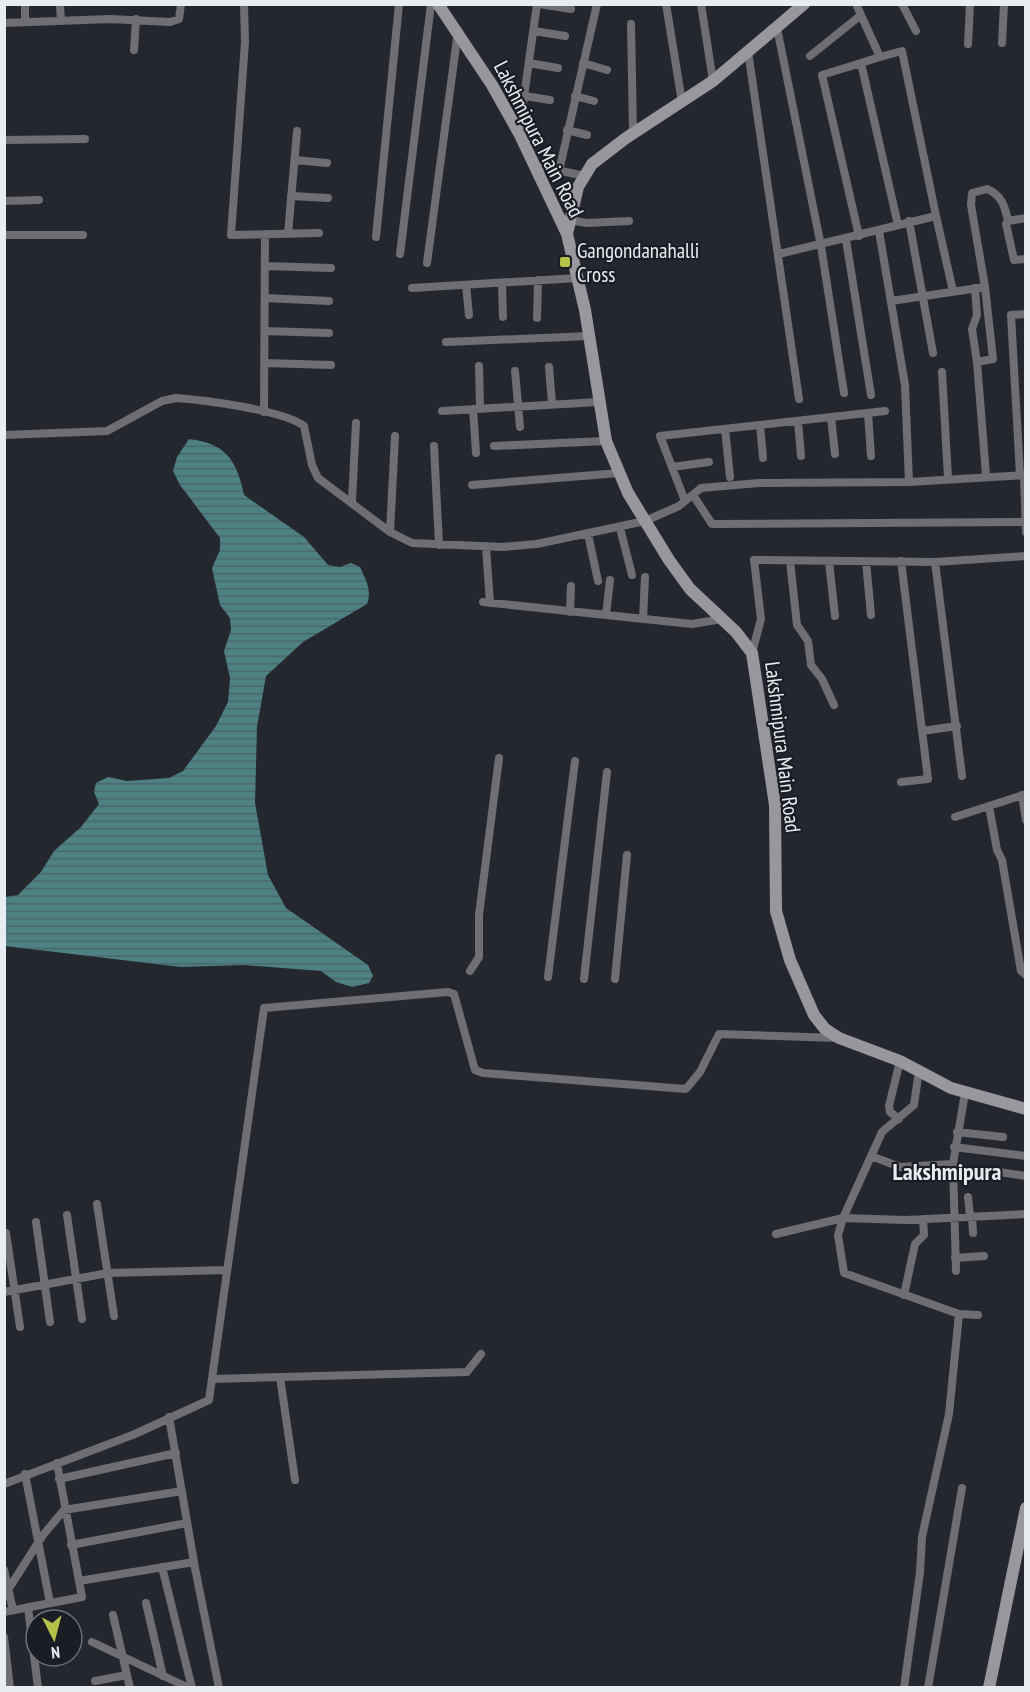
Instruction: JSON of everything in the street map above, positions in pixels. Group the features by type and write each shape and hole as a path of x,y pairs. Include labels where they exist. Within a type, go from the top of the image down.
{"main road":[{"name":"Lakshmipura Main Road","path":"438,4 492,85 519,133 567,234 590,336 598,402 606,441 619,473 645,520 690,589 722,618 752,653 775,805 774,885 778,920 804,996 825,1029 839,1038 900,1061 966,1093 1026,1109"},
{"path":"567,234 578,187 592,164 713,81 804,4"},
{"path":"989,1688 1026,1508"}],"street":[{"path":"25,4 25,22"},
{"path":"60,4 61,21"},
{"path":"4,23 136,19 170,22 179,19 181,5 189,4"},
{"path":"244,4 245,42 231,235 319,233"},
{"path":"376,237 399,4"},
{"path":"400,254 431,4"},
{"path":"519,133 538,4 571,9"},
{"path":"559,171 597,4"},
{"path":"666,4 682,102"},
{"path":"701,4 713,81"},
{"path":"856,4 880,57"},
{"path":"902,4 916,32"},
{"path":"968,44 970,4"},
{"path":"1002,43 1004,4"},
{"path":"810,56 861,15"},
{"path":"134,51 136,19"},
{"path":"631,24 633,134"},
{"path":"777,28 820,246 844,393"},
{"path":"534,31 565,36"},
{"path":"428,263 458,32"},
{"path":"748,51 799,399"},
{"path":"859,236 822,75 902,51 953,291"},
{"path":"529,63 558,68"},
{"path":"583,63 607,70"},
{"path":"861,63 898,225"},
{"path":"525,96 550,100"},
{"path":"575,96 594,101"},
{"path":"567,130 587,135"},
{"path":"288,234 297,131"},
{"path":"4,140 85,139"},
{"path":"295,160 327,163"},
{"path":"533,165 585,176"},
{"path":"977,362 993,359 985,286 971,205 972,193 987,189 997,195 1004,204 1008,221 1006,224 1011,255 1014,260 1026,260"},
{"path":"291,196 328,198"},
{"path":"4,201 39,201"},
{"path":"779,254 846,240 909,221 936,216"},
{"path":"1008,221 1026,218"},
{"path":"569,220 587,223 629,221"},
{"path":"909,221 933,353"},
{"path":"879,231 905,385 909,482"},
{"path":"264,412 265,234"},
{"path":"4,235 84,235"},
{"path":"846,240 871,395"},
{"path":"265,266 331,268"},
{"path":"412,288 578,278"},
{"path":"537,318 538,280"},
{"path":"502,283 503,317"},
{"path":"466,285 469,315"},
{"path":"891,301 985,286"},
{"path":"975,288 977,315 972,329 977,362 986,476"},
{"path":"265,298 329,301"},
{"path":"1026,314 1011,315 1026,532"},
{"path":"265,331 329,333"},
{"path":"446,342 590,336"},
{"path":"266,363 331,365"},
{"path":"476,453 479,366"},
{"path":"549,367 552,403"},
{"path":"515,371 520,427"},
{"path":"942,372 948,478"},
{"path":"4,435 107,431 162,401 176,398 264,412 297,421 304,426 312,465 318,478 390,531 412,543 486,547 537,544 620,528 645,520 685,501 701,488 759,483 909,482 1023,475"},
{"path":"442,411 598,402"},
{"path":"685,501 660,436 885,411"},
{"path":"868,413 872,456"},
{"path":"831,417 835,454"},
{"path":"798,421 801,456"},
{"path":"352,501 356,423"},
{"path":"760,425 763,458"},
{"path":"725,429 730,477"},
{"path":"390,531 395,436"},
{"path":"494,446 606,441"},
{"path":"434,446 439,545"},
{"path":"672,467 709,462"},
{"path":"472,485 619,473"},
{"path":"693,495 712,524 1025,522"},
{"path":"620,528 632,575"},
{"path":"588,534 597,581"},
{"path":"486,547 487,602 692,624 722,618"},
{"path":"752,653 761,619 754,560 934,562 1026,556"},
{"path":"790,561 797,625 808,641 811,665 822,679 834,705"},
{"path":"901,561 928,779 901,782"},
{"path":"829,562 835,616"},
{"path":"866,562 871,615"},
{"path":"934,562 962,776"},
{"path":"643,619 645,577"},
{"path":"606,615 610,580"},
{"path":"570,612 571,586"},
{"path":"922,731 957,726"},
{"path":"470,971 479,957 479,915 499,758"},
{"path":"548,977 575,761"},
{"path":"584,978 607,772"},
{"path":"955,816 1024,794 1026,820"},
{"path":"989,806 997,850 1002,860 1022,971 1026,975"},
{"path":"615,979 627,855"},
{"path":"4,1484 25,1474 135,1434 209,1400 264,1008 448,992 454,994 475,1070 483,1073 686,1089 700,1072 719,1034 839,1038"},
{"path":"899,1119 890,1112 889,1106 900,1061"},
{"path":"919,1070 914,1106 882,1132 843,1218 838,1235 844,1273 959,1314 978,1315"},
{"path":"956,1271 953,1164 954,1147 966,1093"},
{"path":"957,1132 1003,1137"},
{"path":"954,1147 1026,1156"},
{"path":"871,1156 900,1167 953,1164"},
{"path":"985,1170 1026,1176"},
{"path":"968,1197 973,1233"},
{"path":"97,1204 114,1316"},
{"path":"776,1234 843,1218 923,1219 1026,1214"},
{"path":"67,1215 82,1319"},
{"path":"904,1295 915,1244 924,1235 923,1219"},
{"path":"36,1222 50,1322"},
{"path":"6,1233 20,1327"},
{"path":"955,1258 984,1256"},
{"path":"4,1292 108,1274 227,1270"},
{"path":"904,1688 920,1572 922,1537 949,1414 959,1314"},
{"path":"213,1379 467,1372 481,1354"},
{"path":"280,1377 295,1480"},
{"path":"169,1417 219,1688"},
{"path":"59,1479 176,1453"},
{"path":"4,1570 9,1611 82,1597 57,1463"},
{"path":"25,1474 50,1603"},
{"path":"928,1688 962,1488"},
{"path":"7,1593 38,1542 64,1510 182,1491"},
{"path":"71,1545 187,1523"},
{"path":"79,1581 194,1562"},
{"path":"92,1642 166,1681 191,1688 162,1567"},
{"path":"146,1603 166,1681"},
{"path":"28,1607 38,1688"},
{"path":"112,1615 130,1688"},
{"path":"4,1637 10,1688"},
{"path":"95,1681 127,1675"}],"water":[{"path":"189,439 202,441 221,450 228,456 238,472 244,495 304,537 328,565 340,567 351,563 360,567 368,585 367,604 303,642 266,676 257,727 255,803 268,875 286,908 368,965 373,976 369,983 352,987 336,982 321,971 244,965 181,967 5,946 5,897 18,895 41,872 54,851 81,827 99,804 94,792 96,783 108,777 127,781 169,778 183,771 216,726 228,702 230,678 224,651 231,630 230,618 220,605 212,568 220,550 220,538 180,485 173,471 177,457"}],"place":[{"name":"Gangondanahalli Cross","path":"565,262"}],"district":[{"name":"Lakshmipura","path":"947,1171"}]}
